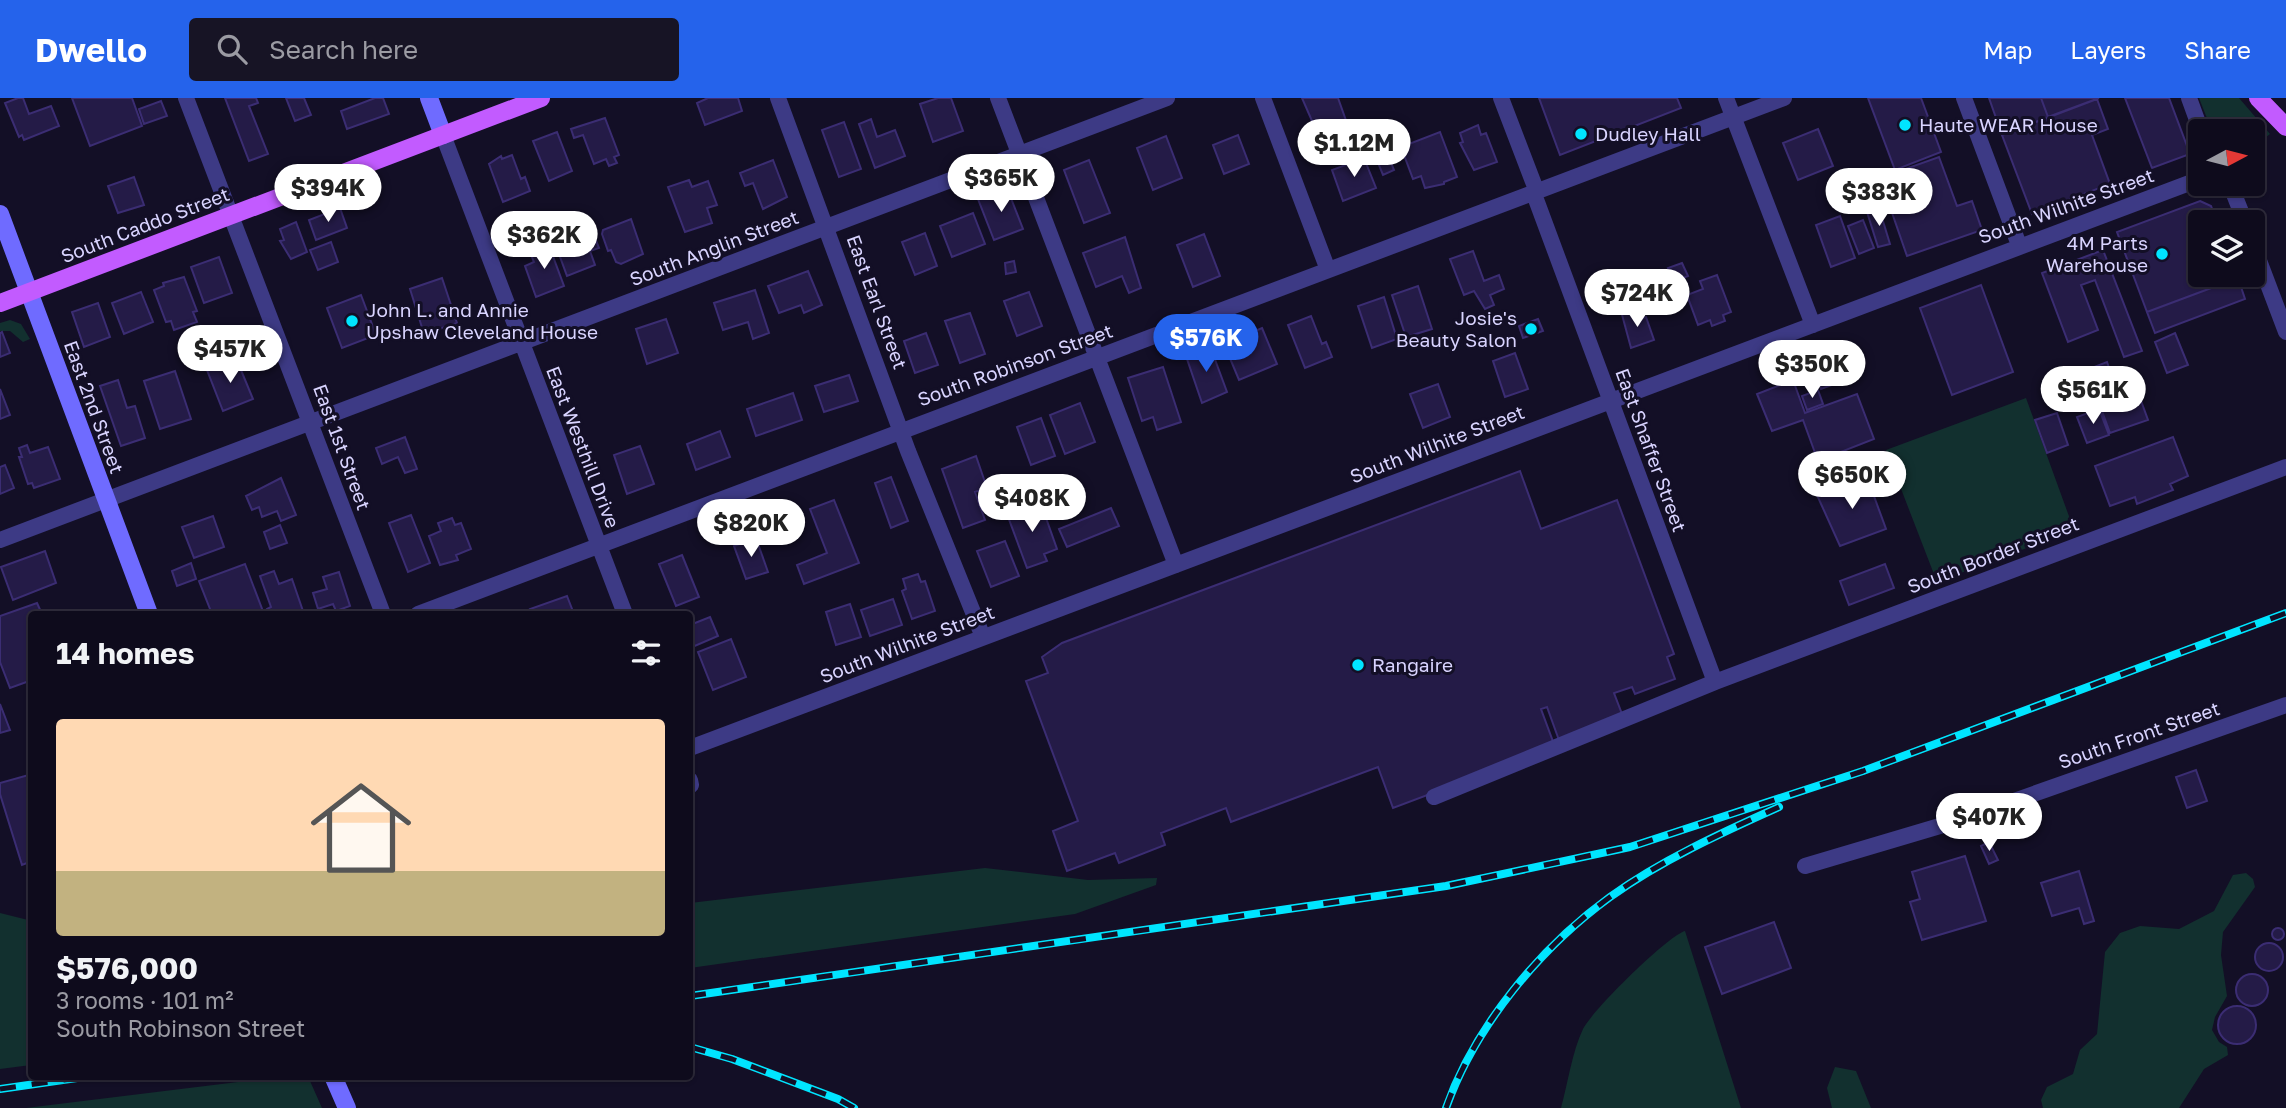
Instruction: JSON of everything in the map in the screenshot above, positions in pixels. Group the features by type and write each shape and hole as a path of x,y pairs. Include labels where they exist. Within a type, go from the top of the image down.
{"main road":[{"name":"East Westhill Drive","path":"429,98 443,135"},
{"name":"South Caddo Street","path":"0,303 541,98"},
{"path":"2258,98 2286,127"},
{"name":"East 2nd Street","path":"0,214 148,611"},
{"path":"335,1080 347,1108"}],"street":[{"name":"East 1st Street","path":"186,98 382,611"},
{"name":"East Earl Street","path":"778,98 901,430 983,638"},
{"path":"999,98 1095,358 1176,565"},
{"name":"South Anglin Street","path":"0,540 1167,98"},
{"path":"1264,98 1328,270"},
{"name":"East Shaffer Street","path":"1501,98 1715,682"},
{"path":"1726,98 1813,325"},
{"name":"South Robinson Street","path":"426,611 599,548 901,430 1784,98"},
{"path":"1964,98 2020,245"},
{"path":"2189,98 2197,119"},
{"name":"East Westhill Drive","path":"443,135 624,611"},
{"name":"South Wilhite Street","path":"693,747 2188,183"},
{"path":"2265,276 2286,332"},
{"name":"South Border Street","path":"1434,797 1715,682 2286,467"},
{"name":"South Front Street","path":"1805,866 1960,820 2286,705"}],"green space":[{"path":"2199,98 2239,98 2257,119 2207,119"},
{"path":"10,320 21,324 30,339 23,342 10,331 0,331 0,323"},
{"path":"2026,398 2074,530 1937,582 1886,450"},
{"path":"985,868 1088,880 1157,878 1156,885 1075,914 693,968 693,903"},
{"path":"2246,873 2253,879 2255,887 2223,932 2221,955 2227,996 2215,1017 2212,1030 2219,1042 2227,1047 2228,1055 2204,1069 2179,1108 2043,1108 2041,1100 2047,1087 2073,1074 2080,1050 2097,1034 2105,952 2120,933 2140,926 2179,929 2214,911 2233,875"},
{"path":"0,913 28,920 28,1065 0,1069"},
{"path":"1685,931 1741,1108 1561,1108 1576,1048 1589,1020 1662,946"},
{"path":"1835,1067 1856,1071 1871,1108 1832,1108 1827,1088"},
{"path":"310,1081 322,1108 26,1108 238,1082"}],"building":[{"path":"23,98 29,114 51,106 59,126 24,140 22,135 19,137 5,103"},
{"path":"72,98 132,98 142,126 90,146"},
{"path":"225,98 256,98 258,103 249,106 268,154 249,161"},
{"path":"286,98 304,98 311,115 295,121"},
{"path":"375,98 383,98 389,114 347,129 341,111"},
{"path":"708,98 738,98 742,111 705,125 697,103"},
{"path":"938,98 951,98 963,131 933,142 920,104"},
{"path":"1302,98 1338,98 1349,129 1321,139 1326,154 1312,159 1305,142 1319,137"},
{"name":"Dudley Hall","path":"1539,98 1677,98 1681,108 1560,155"},
{"name":"Haute WEAR House","path":"1868,98 1921,98 1941,152 1895,170"},
{"path":"1989,98 2041,98 2048,117 2002,135"},
{"path":"2041,98 2099,98 2048,117"},
{"path":"2125,98 2169,98 2188,155 2152,168"},
{"path":"2097,99 2108,129 2092,135 2110,184 2032,214 2002,135"},
{"path":"161,101 167,116 144,124 139,109"},
{"path":"605,118 619,155 614,157 617,163 609,166 606,159 594,164 583,135 574,138 571,129"},
{"path":"871,119 877,137 895,130 905,156 875,168 859,124"},
{"path":"844,122 861,169 839,177 822,130"},
{"path":"1478,125 1481,135 1486,133 1497,162 1474,170 1460,143 1463,142 1460,133"},
{"path":"1818,129 1833,166 1798,180 1783,143"},
{"path":"557,132 572,171 549,181 533,141"},
{"path":"1440,132 1457,177 1444,184 1425,188 1421,176 1413,179 1401,147"},
{"path":"1238,135 1249,164 1224,174 1213,145"},
{"path":"1166,136 1182,178 1153,190 1137,148"},
{"path":"1385,148 1394,170 1383,175 1374,153"},
{"path":"512,155 521,179 525,177 530,191 503,202 489,164 501,156 502,159"},
{"path":"1939,157 1957,206 1972,201 1982,230 1907,256 1880,178"},
{"path":"1364,158 1376,188 1343,201 1332,170"},
{"path":"773,160 787,197 763,209 753,183 745,186 740,173"},
{"path":"1089,160 1110,213 1084,223 1064,170"},
{"path":"134,177 144,205 118,213 108,186"},
{"path":"689,180 692,187 708,181 717,205 707,208 712,223 685,232 668,187"},
{"path":"1007,188 1023,229 994,240 978,199"},
{"name":"4M Parts Warehouse","path":"2200,201 2211,206 2212,210 2188,210 2188,287 2214,287 2147,312 2117,232"},
{"path":"340,208 347,228 316,240 309,220"},
{"path":"1879,208 1890,244 1878,247 1867,212"},
{"path":"973,213 985,244 952,257 940,226"},
{"path":"1840,216 1855,258 1831,267 1816,225"},
{"path":"631,219 643,254 621,264 616,262 611,250 608,251 602,234 603,230"},
{"path":"1863,220 1874,248 1859,254 1848,226"},
{"path":"588,221 599,248 590,251 595,265 567,276 552,235"},
{"path":"296,222 307,252 291,259 280,241 284,240 280,229"},
{"path":"925,233 937,266 915,275 902,242"},
{"path":"1204,234 1220,276 1193,287 1177,245"},
{"path":"1125,237 1141,288 1129,293 1122,276 1096,287 1083,253"},
{"path":"331,242 338,262 318,270 310,250"},
{"path":"548,243 564,286 536,297 525,266 534,262 529,250"},
{"path":"2103,250 2142,351 2124,357 2095,280 2081,285 2098,330 2068,342 2042,273"},
{"path":"1473,251 1484,281 1499,275 1504,289 1490,295 1494,305 1485,309 1474,291 1464,295 1450,259"},
{"path":"219,257 232,293 204,303 191,267"},
{"path":"1014,261 1016,272 1006,274 1005,263"},
{"path":"1682,263 1688,276 1674,282 1668,268"},
{"path":"808,271 822,305 804,313 801,305 779,313 768,286"},
{"path":"1717,275 1731,312 1723,315 1725,321 1712,326 1710,320 1698,325 1687,295 1703,289 1700,281"},
{"path":"1667,276 1673,294 1647,303 1641,285"},
{"path":"184,277 197,311 193,312 197,322 174,330 171,321 166,322 154,290 164,286 163,283"},
{"path":"442,278 457,323 424,334 410,289"},
{"path":"1981,285 2013,372 1952,395 1920,308"},
{"path":"1418,286 1432,329 1406,337 1392,295"},
{"path":"2214,287 2241,287 2245,299 2155,333 2147,312"},
{"path":"755,290 769,333 753,339 748,322 723,330 714,303"},
{"path":"141,292 153,322 124,334 112,303"},
{"path":"1029,292 1042,326 1017,336 1004,301"},
{"name":"John L. and Annie Upshaw Cleveland House","path":"361,295 376,335 342,348 327,308"},
{"path":"1384,297 1397,339 1372,348 1358,306"},
{"path":"98,303 110,337 84,347 72,312"},
{"path":"1632,307 1636,320 1646,317 1654,340 1631,348 1621,311"},
{"path":"970,313 985,354 960,363 945,321"},
{"path":"1311,316 1322,344 1326,342 1332,357 1305,368 1288,325"},
{"path":"666,319 678,353 647,364 636,329"},
{"name":"Josie's Beauty Salon","path":"1538,319 1543,331 1523,338 1519,326"},
{"path":"1262,328 1277,364 1239,380 1224,344"},
{"path":"2,332 10,353 0,357 0,333"},
{"path":"926,333 938,365 915,373 904,341"},
{"path":"2175,333 2188,365 2167,373 2155,342"},
{"path":"1210,346 1227,392 1202,403 1186,356"},
{"path":"1515,353 1528,389 1505,397 1493,361"},
{"path":"236,358 253,399 223,411 207,370"},
{"path":"1844,359 1851,378 1821,389 1814,368"},
{"path":"2107,362 2113,379 2082,391 2076,374"},
{"path":"1163,367 1181,422 1157,430 1153,417 1142,421 1128,378"},
{"path":"175,371 191,419 160,429 144,381"},
{"path":"849,375 858,401 824,412 815,386"},
{"path":"118,380 127,408 135,406 145,438 121,446 100,386"},
{"path":"1793,380 1805,413 1857,394 1874,439 1818,461 1803,420 1772,431 1757,394"},
{"path":"1438,384 1450,417 1423,428 1410,394"},
{"path":"0,389 10,415 0,419"},
{"path":"1818,390 1823,404 1807,410 1802,396"},
{"path":"793,393 802,420 756,436 747,409"},
{"path":"2140,398 2148,420 2110,433 2102,411"},
{"path":"1080,403 1095,442 1065,454 1050,415"},
{"path":"2099,409 2109,435 2087,443 2077,417"},
{"path":"2057,413 2068,445 2047,453 2035,420"},
{"path":"1041,418 1055,456 1031,465 1017,427"},
{"path":"720,431 730,457 696,470 687,444"},
{"path":"405,437 417,469 405,473 398,457 382,464 376,448"},
{"path":"2173,437 2188,476 2170,484 2173,490 2137,504 2135,497 2110,506 2095,466"},
{"path":"27,445 30,453 48,447 60,479 34,488 32,483 28,484 19,457 22,457 19,448"},
{"path":"640,446 654,484 627,494 614,455"},
{"path":"976,456 987,488 975,492 985,520 963,528 942,469"},
{"path":"5,465 14,488 0,494 0,467"},
{"name":"Rangaire","path":"1520,471 1541,529 1617,500 1674,654 1667,657 1675,679 1635,694 1632,687 1614,693 1622,714 1560,743 1547,707 1541,709 1555,747 1393,808 1378,767 1231,822 1226,808 1161,833 1165,845 1119,863 1115,853 1067,871 1053,831 1078,821 1026,681 1048,673 1042,657 1062,643"},
{"path":"891,477 908,521 891,528 875,483"},
{"path":"1867,477 1886,529 1840,546 1817,495"},
{"path":"281,478 296,515 281,521 277,511 262,517 259,507 252,510 246,496"},
{"path":"834,500 859,563 804,584 797,565 827,553 810,509"},
{"path":"1040,501 1057,549 1044,554 1047,561 1027,568 1007,514"},
{"path":"1111,508 1119,526 1067,547 1059,529"},
{"path":"411,515 430,563 408,572 389,523"},
{"path":"213,516 224,547 194,558 182,527"},
{"path":"452,518 455,525 461,523 471,549 456,555 458,560 440,565 429,536 441,531 438,523"},
{"path":"280,525 287,543 270,549 264,532"},
{"path":"756,538 768,572 746,579 734,546"},
{"path":"1005,541 1019,576 991,587 977,551"},
{"path":"45,551 56,583 13,600 1,567"},
{"path":"682,555 699,597 676,606 659,564"},
{"path":"191,563 196,579 177,586 172,571"},
{"path":"245,564 263,611 211,611 199,581"},
{"path":"1885,564 1894,588 1849,605 1840,581"},
{"path":"274,571 279,584 292,579 303,611 268,611 271,607 260,576"},
{"path":"339,572 350,606 336,611 333,604 318,609 313,593 327,589 323,577"},
{"path":"918,574 921,582 925,581 935,611 912,619 902,591 906,589 903,579"},
{"path":"567,596 573,611 531,611 530,609"},
{"path":"893,599 902,625 870,636 861,610"},
{"path":"37,603 41,611 28,611 28,681 10,688 0,662 0,616"},
{"path":"850,604 861,637 836,645 826,612"},
{"path":"710,617 718,636 693,647 693,624"},
{"path":"731,639 746,677 713,690 698,652"},
{"path":"0,704 10,730 0,733"},
{"path":"2196,770 2207,801 2187,808 2176,777"},
{"path":"28,775 28,863 22,865 0,794 0,783"},
{"path":"1989,842 1998,860 1989,864 1981,846"},
{"path":"1965,856 1986,921 1922,940 1910,902 1920,899 1912,872"},
{"path":"2079,871 2094,921 2084,924 2079,908 2052,916 2041,883"},
{"path":"1774,922 1791,968 1722,994 1705,947"},
{"path":"2278,928 2284,934 2278,940 2272,934"},
{"path":"2269,943 2279,947 2283,957 2279,967 2269,971 2259,967 2255,957 2259,947"},
{"path":"2252,974 2264,978 2268,990 2264,1002 2252,1006 2240,1002 2236,990 2240,978"},
{"path":"2237,1006 2250,1012 2256,1025 2250,1038 2237,1044 2224,1038 2218,1025 2224,1012"}],"railway":[{"path":"693,996 1446,886 1630,847 1863,771 2286,613"},
{"path":"1446,1108 1459,1077 1492,1019 1535,965 1584,917 1629,884 1671,859 1779,807"},
{"path":"693,1048 732,1059 838,1099 854,1108"},
{"path":"0,1089 63,1080"}],"place":[{"name":"Haute WEAR House","path":"1905,125"},
{"name":"Dudley Hall","path":"1581,134"},
{"name":"4M Parts Warehouse","path":"2162,254"},
{"name":"John L. and Annie Upshaw Cleveland House","path":"352,321"},
{"name":"Josie's Beauty Salon","path":"1531,329"},
{"name":"Rangaire","path":"1358,665"}]}
